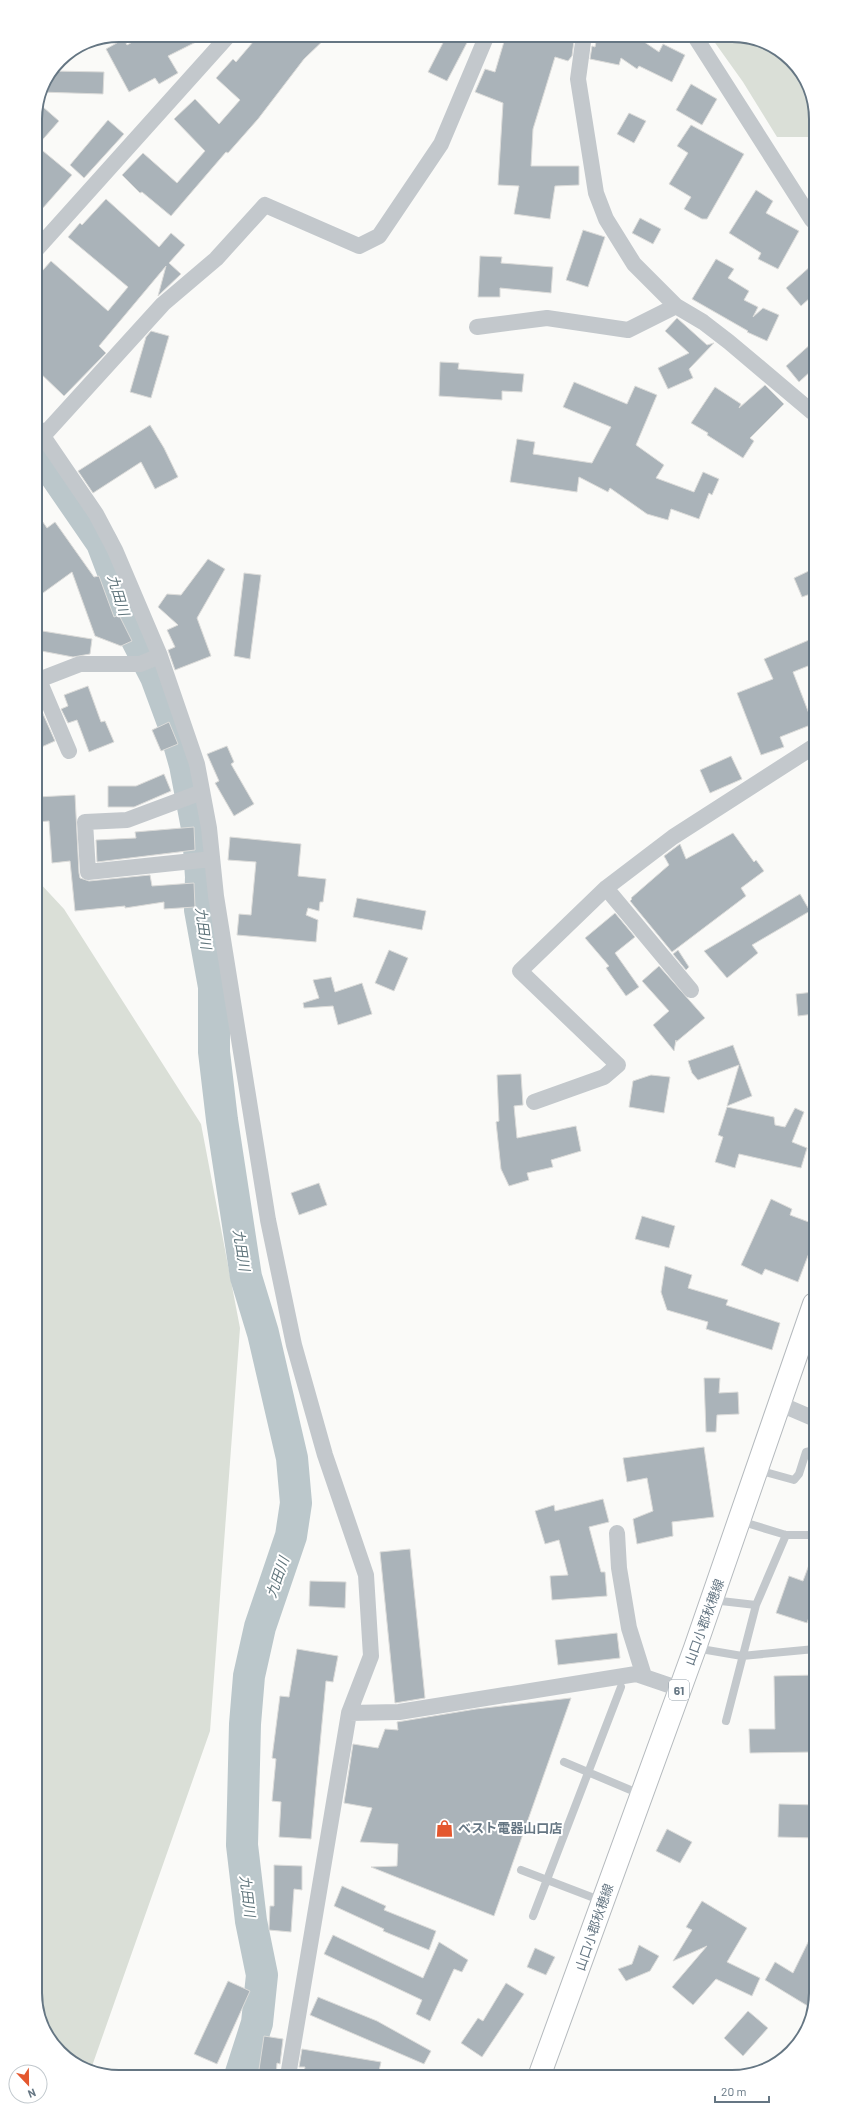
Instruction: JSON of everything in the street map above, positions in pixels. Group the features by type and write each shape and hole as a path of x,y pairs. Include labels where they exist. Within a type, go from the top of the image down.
{"main road":[{"name":"山口小郡秋穂線","path":"541,2070 603,1902 640,1794 695,1648 758,1470 809,1319"}],"street":[{"path":"42,244 223,42"},
{"path":"42,429 163,304 216,259 265,205 359,246 379,236 442,144 484,42"},
{"path":"583,42 578,80 596,193 606,219 634,264 676,306 703,322 729,342 809,409"},
{"path":"703,42 809,215"},
{"path":"477,327 547,318 628,330 676,306"},
{"path":"42,434 99,520 115,550 158,657 197,764 194,795 205,860 216,896 268,1220 294,1345 325,1455 366,1575 371,1656 349,1713 289,2070"},
{"path":"42,679 80,664 140,664 158,657"},
{"path":"42,690 69,751"},
{"path":"534,1102 604,1077 618,1065 520,971 606,888 673,837 809,750"},
{"path":"194,795 127,820 85,822 88,872 205,860"},
{"path":"606,888 691,990"},
{"path":"780,1404 809,1416"},
{"path":"617,1533 619,1568 629,1628 644,1676"},
{"path":"349,1713 399,1712 636,1674 680,1689"}],"lane":[{"path":"758,1470 794,1480 799,1474 806,1452 809,1451"},
{"path":"740,1521 786,1535 809,1535"},
{"path":"726,1721 756,1605 786,1535"},
{"path":"712,1600 756,1605"},
{"path":"695,1648 742,1656 809,1650"},
{"path":"533,1916 620,1687"},
{"path":"564,1762 640,1794"},
{"path":"521,1870 603,1902"}],"shaded area":[{"path":"714,42 747,43 771,52 787,64 799,80 805,94 808,104 809,137 777,137 743,82"},
{"path":"42,885 64,909 201,1124 240,1328 210,1731 92,2065 89,2064 80,2060 64,2048 55,2036 46,2018 42,1998"}],"building":[{"path":"119,42 126,42 127,45 132,42 196,42 168,56 178,73 159,84 155,78 129,92 106,49"},
{"path":"253,42 322,42 304,59 258,119 228,153 226,152 171,216 142,192 140,193 122,175 143,153 177,183 205,151 174,119 195,99 219,124 240,100 216,78 233,59 236,62"},
{"path":"443,42 467,42 447,81 428,72"},
{"path":"504,42 574,42 572,56 568,61 555,57 533,129 531,166 579,166 579,185 555,186 550,219 514,214 519,186 498,185 503,103 475,92 485,69 495,72"},
{"path":"596,42 644,42 659,52 663,44 685,55 672,82 639,66 637,69 621,58 619,65 590,59 592,46 595,47"},
{"path":"59,71 104,72 103,94 47,92 52,80"},
{"path":"691,84 717,99 702,125 676,110"},
{"path":"43,107 59,121 42,140"},
{"path":"629,113 646,121 634,143 617,134"},
{"path":"108,120 124,134 84,178 70,165"},
{"path":"691,125 744,154 707,219 702,219 684,209 691,197 669,184 688,153 677,146"},
{"path":"42,150 72,175 42,209"},
{"path":"756,190 773,201 766,213 799,231 778,269 758,259 761,253 729,233"},
{"path":"106,199 159,247 171,233 185,245 169,263 181,274 158,296 166,266 99,346 106,353 64,396 42,375 42,271 51,261 108,311 128,287 68,237 80,223 82,225"},
{"path":"640,218 661,229 653,244 632,233"},
{"path":"583,230 605,237 588,287 566,280"},
{"path":"480,256 502,257 501,263 553,267 551,293 500,288 500,297 478,297"},
{"path":"716,259 734,269 728,278 749,291 744,300 758,307 753,317 763,308 779,315 767,341 747,332 748,331 692,299"},
{"path":"809,268 809,299 801,306 786,288"},
{"path":"677,318 707,345 714,343 689,369 693,378 668,389 658,368 689,353 665,331"},
{"path":"151,331 169,336 151,398 130,392 146,337"},
{"path":"809,346 809,373 799,382 786,366"},
{"path":"440,362 459,363 458,369 524,374 522,392 502,391 502,400 439,396"},
{"path":"574,382 627,404 635,386 657,395 636,445 664,465 656,478 694,492 703,472 719,479 712,495 709,493 699,519 671,509 668,520 647,514 610,488 608,492 579,477 577,492 510,482 517,439 535,442 533,454 592,463 611,427 563,407"},
{"path":"765,385 784,404 750,438 754,441 743,458 691,423 715,387 741,404 739,408"},
{"path":"150,425 164,448 178,477 155,489 141,462 93,493 78,471"},
{"path":"42,521 47,528 55,522 94,577 99,576 114,617 119,615 132,641 121,646 95,636 72,572 42,594"},
{"path":"208,559 225,569 197,618 211,656 175,670 168,650 175,647 167,630 178,625 158,607 167,594 181,595"},
{"path":"809,571 809,594 802,597 794,578"},
{"path":"244,573 261,575 250,659 234,656"},
{"path":"42,631 92,639 90,654 73,657 42,651"},
{"path":"809,640 809,666 793,672 809,714 809,726 780,737 784,747 761,755 737,693 773,679 764,659"},
{"path":"88,686 101,722 105,721 114,742 89,752 77,720 68,723 61,709 68,706 64,695"},
{"path":"42,712 55,741 42,747"},
{"path":"169,722 178,744 161,751 152,730"},
{"path":"227,746 234,762 231,764 254,804 234,816 215,783 219,781 207,754"},
{"path":"731,756 742,779 710,793 700,770"},
{"path":"164,774 171,791 134,807 108,807 108,786 136,786"},
{"path":"75,795 80,878 89,881 150,875 152,886 194,883 195,907 164,909 164,902 125,908 125,906 75,911 70,861 52,863 49,821 42,822 42,797"},
{"path":"194,827 195,850 97,862 96,840 136,838 135,832"},
{"path":"733,833 754,862 756,860 764,871 741,888 746,896 672,952 630,901 632,899 631,898 669,865 664,856 680,844 686,859"},
{"path":"230,837 301,844 298,876 326,879 323,902 320,902 319,911 308,908 306,915 318,920 316,942 237,935 239,914 251,915 256,862 228,860"},
{"path":"800,894 809,909 809,912 752,945 758,953 727,978 704,951"},
{"path":"357,898 426,911 422,930 353,917"},
{"path":"615,913 635,937 615,953 639,987 626,996 606,968 609,966 585,938"},
{"path":"389,950 408,958 394,991 375,983"},
{"path":"678,950 689,967 686,970 673,954"},
{"path":"659,966 705,1018 676,1042 676,1040 674,1051 653,1025 669,1011 642,981"},
{"path":"331,977 335,992 362,983 372,1014 338,1025 333,1006 304,1008 303,1003 319,998 313,980"},
{"path":"809,993 809,1015 798,1016 796,994"},
{"path":"733,1045 752,1096 727,1106 739,1065 698,1080 692,1073 688,1061"},
{"path":"521,1074 523,1105 514,1106 517,1138 576,1126 581,1151 551,1160 553,1167 527,1173 529,1180 509,1186 501,1169 496,1122 499,1121 497,1075"},
{"path":"651,1075 670,1077 664,1113 629,1107 633,1081"},
{"path":"727,1107 774,1117 775,1125 785,1127 795,1108 804,1112 792,1142 807,1148 801,1168 739,1154 735,1168 715,1162 723,1137 718,1135"},
{"path":"319,1183 327,1205 299,1215 291,1193"},
{"path":"771,1199 792,1209 790,1215 809,1222 809,1253 798,1282 765,1269 762,1275 741,1265"},
{"path":"642,1216 675,1226 669,1248 635,1239"},
{"path":"665,1266 692,1275 688,1288 728,1300 726,1305 780,1323 772,1350 706,1329 708,1322 667,1310 661,1292"},
{"path":"704,1378 720,1378 719,1393 738,1392 739,1414 717,1415 716,1432 706,1432"},
{"path":"704,1447 714,1517 672,1522 673,1536 637,1544 633,1519 653,1511 647,1478 627,1482 623,1458"},
{"path":"603,1499 609,1522 589,1527 601,1572 605,1572 607,1596 552,1600 550,1576 568,1575 559,1540 545,1544 535,1511 554,1505 555,1511"},
{"path":"410,1549 425,1698 395,1703 380,1552"},
{"path":"809,1565 809,1617 807,1623 776,1613 789,1576 803,1581"},
{"path":"310,1581 346,1582 345,1608 309,1606"},
{"path":"617,1633 620,1658 558,1665 555,1640"},
{"path":"297,1649 338,1656 333,1682 326,1681 311,1839 279,1837 281,1802 272,1801 276,1759 272,1758 280,1696 289,1697"},
{"path":"809,1675 809,1752 750,1753 749,1729 775,1729 774,1676"},
{"name":"ベスト電器山口店","path":"571,1698 494,1916 371,1867 397,1866 398,1844 360,1842 372,1808 344,1803 353,1744 378,1748 385,1729 398,1730 397,1722 476,1709"},
{"path":"779,1804 809,1805 809,1838 778,1837"},
{"path":"667,1829 692,1842 680,1863 656,1851"},
{"path":"274,1865 302,1866 302,1890 294,1889 291,1932 269,1930 270,1906 274,1906"},
{"path":"342,1886 386,1906 384,1910 436,1931 429,1950 383,1931 384,1929 334,1906"},
{"path":"702,1901 747,1928 727,1962 760,1978 752,1996 716,1979 693,2005 672,1987 707,1946 673,1961 692,1930 686,1927"},
{"path":"333,1935 423,1978 439,1942 468,1960 462,1972 454,1969 430,2021 416,2014 422,2000 324,1954"},
{"path":"809,1940 808,2006 765,1980 775,1962 793,1973"},
{"path":"639,1945 659,1956 650,1971 626,1981 618,1969 632,1964"},
{"path":"535,1948 555,1957 546,1975 527,1967"},
{"path":"228,1981 250,1991 217,2064 194,2054"},
{"path":"506,1983 524,1994 482,2057 461,2043 478,2018 483,2021"},
{"path":"318,1997 377,2021 431,2051 424,2064 310,2015"},
{"path":"748,2011 768,2028 743,2056 724,2038"},
{"path":"264,2036 283,2039 280,2064 277,2063 276,2070 259,2070"},
{"path":"302,2049 381,2062 379,2070 304,2070 305,2067 299,2067"}],"waterway":[{"name":"九田川","path":"42,456 102,543 113,572 120,607 156,677 173,723 185,765 198,833 201,877 200,910 214,987 214,1052 222,1120 246,1277 263,1333 292,1458 296,1503 291,1536 260,1627 249,1676 245,1724 242,1845 251,1921 262,1975 257,2023 242,2070"}],"place":[{"name":"ベスト電器山口店","path":"445,1828"}]}
